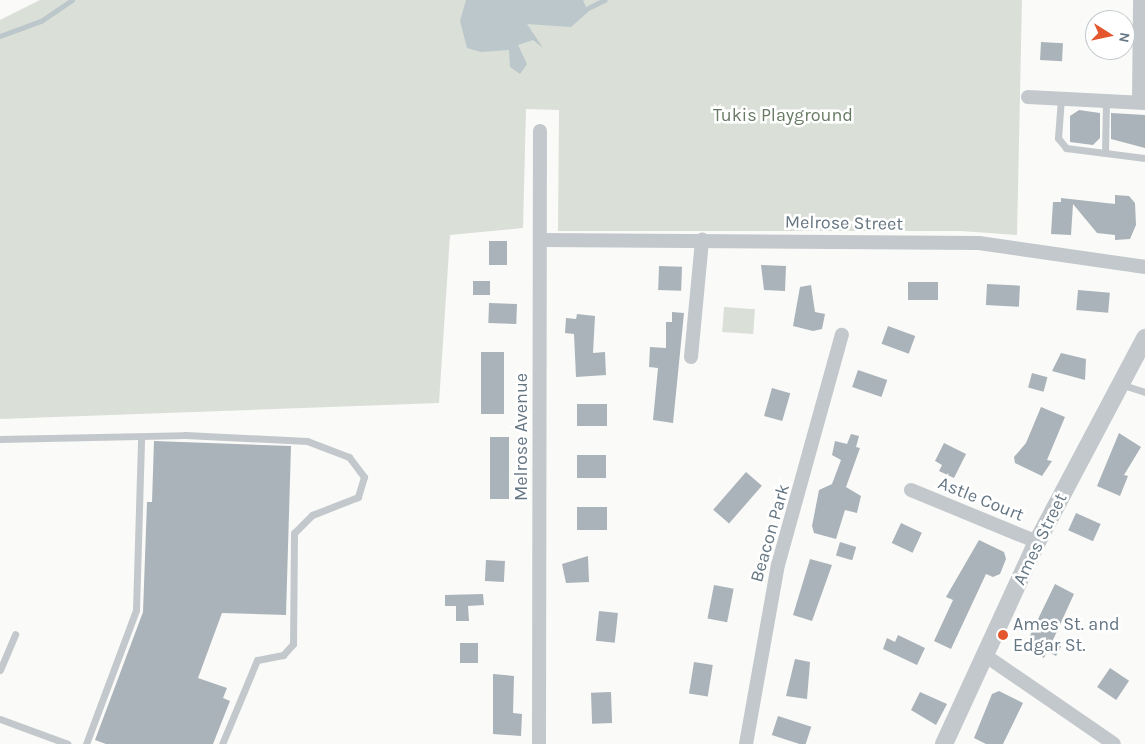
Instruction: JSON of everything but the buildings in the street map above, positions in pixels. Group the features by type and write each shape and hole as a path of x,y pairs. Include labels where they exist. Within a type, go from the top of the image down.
{"street":[{"path":"1028,97 1142,101 1140,0"},
{"name":"Melrose Avenue","path":"539,744 540,131"},
{"name":"Melrose Street","path":"540,240 979,243 1145,267"},
{"path":"691,357 702,240"},
{"name":"Beacon Park","path":"746,744 778,565 842,335"},
{"name":"Ames Street","path":"944,744 1037,542 1145,338"},
{"name":"Astle Court","path":"911,490 1037,542"},
{"path":"986,656 1114,744"}],"lane":[{"path":"1062,98 1058,138 1066,148 1145,158"},
{"path":"1106,99 1106,153"},
{"path":"1120,384 1145,392"},
{"path":"0,439 141,437 307,441 349,457 364,477 358,497 312,515 294,533 293,644 283,655 257,660 222,744"},
{"path":"86,744 136,610 141,437"},
{"path":"0,670 15,634"},
{"path":"0,719 68,744"}],"green space":[{"name":"Tukis Playground","path":"40,0 1022,0 1017,235 961,231 558,231 559,110 526,109 523,228 450,235 439,403 0,419 0,20"},
{"path":"724,307 755,309 753,334 722,332"}],"shaded area":[{"path":"466,0 583,0 588,12 571,27 527,24 543,48 533,40 518,45 527,64 520,74 510,67 509,50 481,52 467,48 460,21"}],"waterway":[{"path":"0,36 41,21 72,0"},
{"path":"582,11 605,0"}],"place":[{"name":"Ames St. and Edgar St.","path":"1003,635"}]}
